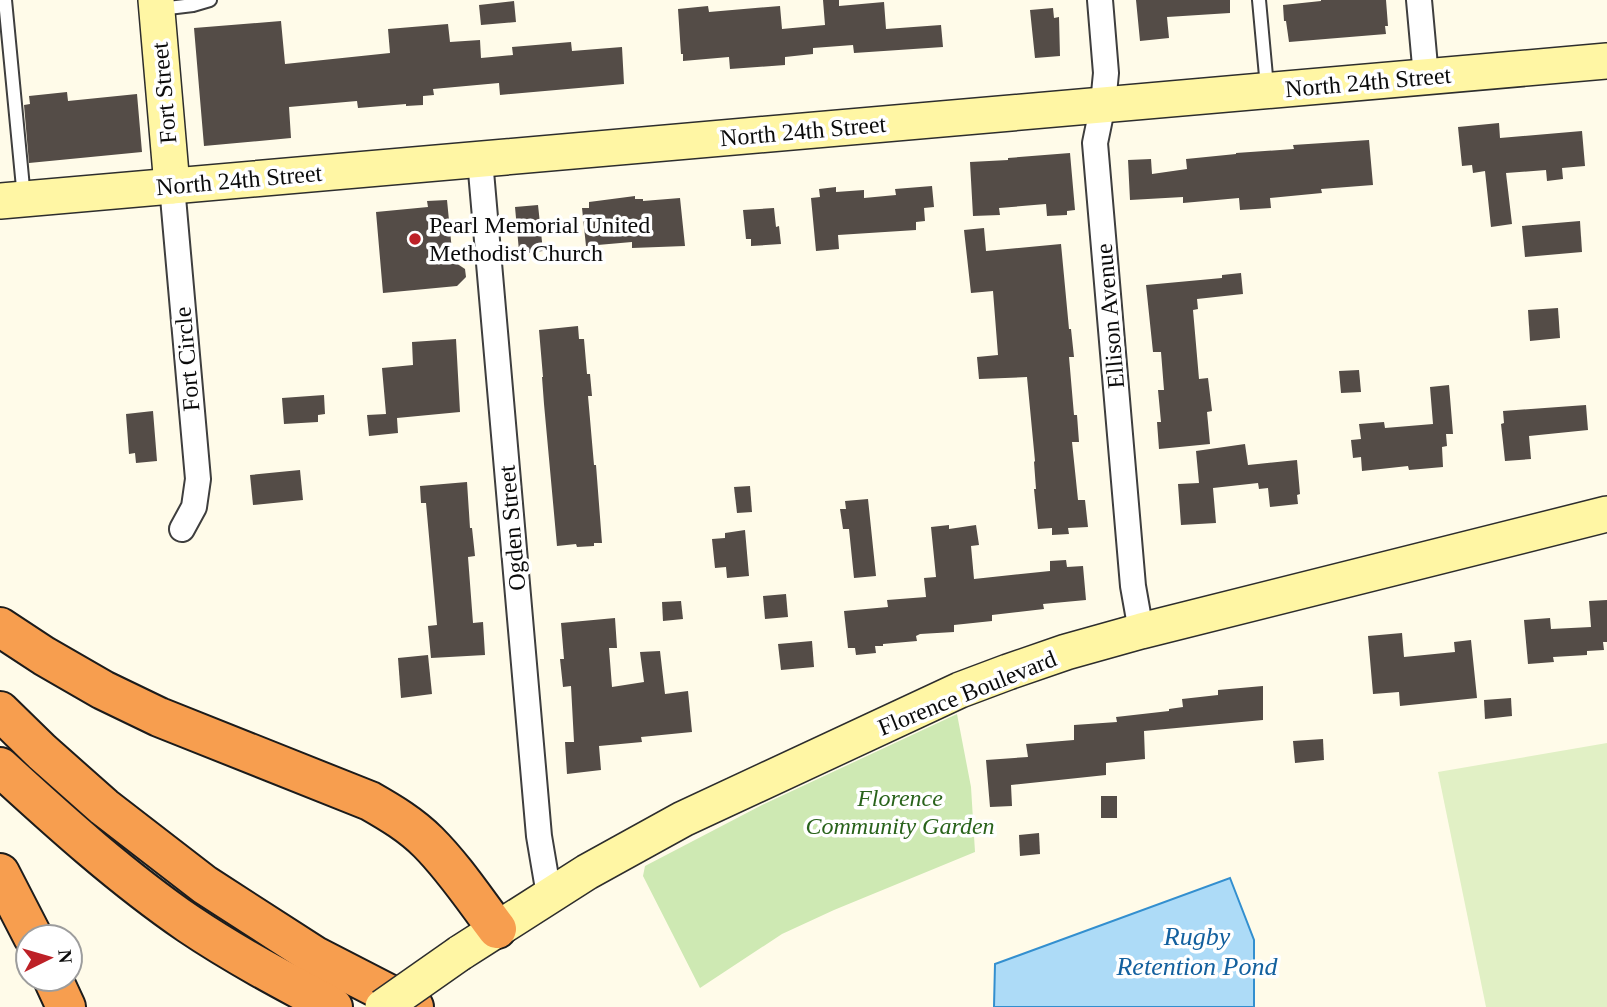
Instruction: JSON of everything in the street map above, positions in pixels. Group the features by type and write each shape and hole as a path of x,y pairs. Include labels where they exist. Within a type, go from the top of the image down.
{"highway":[{"path":"0,627 103,690 159,717 370,801 400,818 444,859 497,929"},
{"path":"0,711 104,807 205,884 315,956 414,1007"},
{"path":"0,767 121,873 189,923 257,966 333,1007"},
{"path":"0,873 26,923"}],"street":[{"name":"Ellison Avenue","path":"1100,0 1106,73 1095,143 1133,586 1142,631"},
{"path":"1419,0 1426,77"},
{"name":"Fort Street","path":"156,5 172,186"},
{"name":"North 24th Street","path":"12,200 1607,61"},
{"name":"Ogden Street","path":"480,160 539,836 548,895"},
{"name":"Fort Circle","path":"172,186 198,479 194,507 182,529"},
{"name":"Florence Boulevard","path":"383,1007 460,953 587,872 683,820 960,690 1066,652 1142,631 1607,513"}],"lane":[{"path":"5,0 12,200"},
{"path":"156,5 193,5 211,0"},
{"path":"1259,0 1268,91"}],"green space":[{"name":"Florence Community Garden","path":"957,714 971,787 975,852 782,934 700,988 643,876 645,866 762,805"},
{"path":"1607,743 1607,1007 1486,1007 1438,772"}],"water":[{"name":"Rugby Retention Pond","path":"1230,878 1254,940 1254,1007 994,1007 995,964"}],"building":[{"path":"823,0 839,0 839,6 884,2 886,29 941,25 943,47 854,53 853,45 813,48 813,54 785,57 785,65 730,69 729,57 683,61 678,9 708,6 709,12 780,6 782,29 825,25"},
{"path":"1136,0 1230,0 1230,13 1167,17 1169,38 1140,41"},
{"path":"1321,0 1386,0 1386,34 1289,42 1283,5"},
{"path":"514,1 516,22 481,25 479,5"},
{"path":"1053,8 1054,18 1059,17 1060,56 1035,58 1030,10"},
{"path":"281,21 285,64 390,53 388,29 448,24 450,42 480,40 481,58 513,55 512,47 571,42 572,51 622,47 624,84 500,95 499,83 433,89 434,95 423,96 423,105 358,108 357,101 289,107 291,138 204,146 194,28"},
{"path":"67,92 68,101 137,94 142,152 29,163 24,105 30,104 29,96"},
{"path":"1499,123 1500,138 1582,131 1585,166 1562,168 1563,179 1547,181 1546,170 1506,173 1512,224 1491,227 1485,171 1473,173 1472,165 1462,166 1458,127"},
{"path":"1369,140 1373,185 1321,189 1322,193 1270,198 1271,208 1240,210 1239,198 1183,203 1183,197 1130,200 1128,160 1151,159 1152,174 1187,169 1186,159 1294,149 1293,145"},
{"path":"1070,153 1075,210 1067,211 1067,215 1047,216 1046,204 999,208 1000,215 973,216 970,162"},
{"path":"932,186 934,207 924,208 925,221 916,222 916,230 838,235 839,249 816,251 811,198 820,197 819,189 836,187 836,192 864,190 864,198 896,195 895,189"},
{"path":"635,196 635,199 643,201 680,198 685,246 632,248 632,242 586,246 582,208 589,208 589,202"},
{"name":"Pearl Memorial United Methodist Church","path":"447,200 453,261 465,269 466,277 457,286 383,293 376,212 428,207 427,201"},
{"path":"538,205 543,251 519,251 515,207"},
{"path":"774,208 781,244 751,246 751,239 746,239 743,210"},
{"path":"1580,221 1582,252 1525,257 1522,226"},
{"path":"984,228 986,251 1061,244 1074,357 1069,357 1079,442 1072,442 1078,500 1085,500 1088,527 1068,528 1069,534 1052,535 1052,528 1038,529 1027,377 979,379 977,357 998,355 993,291 971,293 964,230"},
{"path":"1241,273 1243,294 1197,299 1198,309 1193,310 1199,379 1208,378 1212,411 1207,412 1210,444 1159,449 1157,422 1161,422 1158,390 1164,390 1161,352 1153,352 1146,285 1222,278 1222,275"},
{"path":"1558,308 1560,338 1530,341 1528,310"},
{"path":"578,326 579,339 584,339 587,374 590,374 592,396 588,396 602,543 577,547 576,544 557,546 539,330"},
{"path":"456,339 460,412 397,418 398,433 369,436 367,415 386,414 382,368 413,365 412,342"},
{"path":"1359,370 1361,392 1341,393 1339,371"},
{"path":"1449,385 1453,434 1446,434 1447,446 1442,447 1443,467 1409,470 1408,466 1362,471 1361,457 1353,458 1351,440 1361,439 1359,424 1384,422 1385,428 1433,424 1430,387"},
{"path":"324,395 325,414 318,415 318,422 284,424 282,398"},
{"path":"1586,405 1588,430 1529,436 1531,459 1505,461 1501,424 1504,423 1503,411"},
{"path":"153,411 157,461 136,463 135,453 129,454 126,414"},
{"path":"1245,444 1248,465 1297,460 1300,494 1297,495 1298,504 1270,507 1268,488 1259,489 1258,483 1213,488 1216,523 1181,525 1178,484 1199,483 1196,451"},
{"path":"300,470 303,500 253,505 250,475"},
{"path":"467,482 475,556 468,557 473,623 483,622 485,655 431,658 428,626 437,625 426,503 421,503 420,486"},
{"path":"750,486 752,512 737,513 734,487"},
{"path":"868,499 876,576 854,578 849,529 843,529 840,509 846,509 845,501"},
{"path":"949,525 949,529 976,525 979,545 971,546 974,579 1050,571 1050,561 1066,560 1067,567 1083,566 1086,600 1043,604 1044,609 992,615 992,621 954,625 954,632 920,634 916,636 917,641 883,644 875,646 876,653 856,655 855,648 848,648 844,611 888,607 887,600 926,597 924,578 936,577 931,527"},
{"path":"745,530 749,576 727,578 726,567 715,568 712,539 725,538 725,533"},
{"path":"786,594 788,617 765,619 763,596"},
{"path":"1607,600 1607,642 1603,642 1604,650 1587,651 1587,655 1553,657 1554,662 1528,664 1524,620 1550,618 1551,629 1591,627 1589,601"},
{"path":"681,601 683,619 663,621 662,602"},
{"path":"615,618 617,648 609,648 612,687 644,682 640,652 660,651 665,694 688,691 692,732 641,737 642,742 599,746 601,770 567,774 565,742 574,742 571,686 563,687 560,659 564,659 561,623"},
{"path":"1402,633 1404,657 1455,652 1454,642 1471,640 1477,698 1400,706 1399,692 1373,694 1368,636"},
{"path":"812,641 814,667 781,670 778,644"},
{"path":"428,655 432,694 401,698 398,658"},
{"path":"1263,686 1263,720 1144,731 1145,759 1106,763 1106,775 1011,785 1012,806 990,807 986,760 1028,757 1026,744 1074,740 1074,725 1117,722 1116,717 1183,707 1182,699 1218,695 1218,690"},
{"path":"1511,698 1512,716 1485,719 1484,700"},
{"path":"1323,739 1324,760 1295,763 1293,741"},
{"path":"1101,796 1117,796 1117,818 1101,818"},
{"path":"1039,833 1040,854 1020,856 1019,835"}],"place":[{"name":"Pearl Memorial United Methodist Church","path":"415,239"}]}
